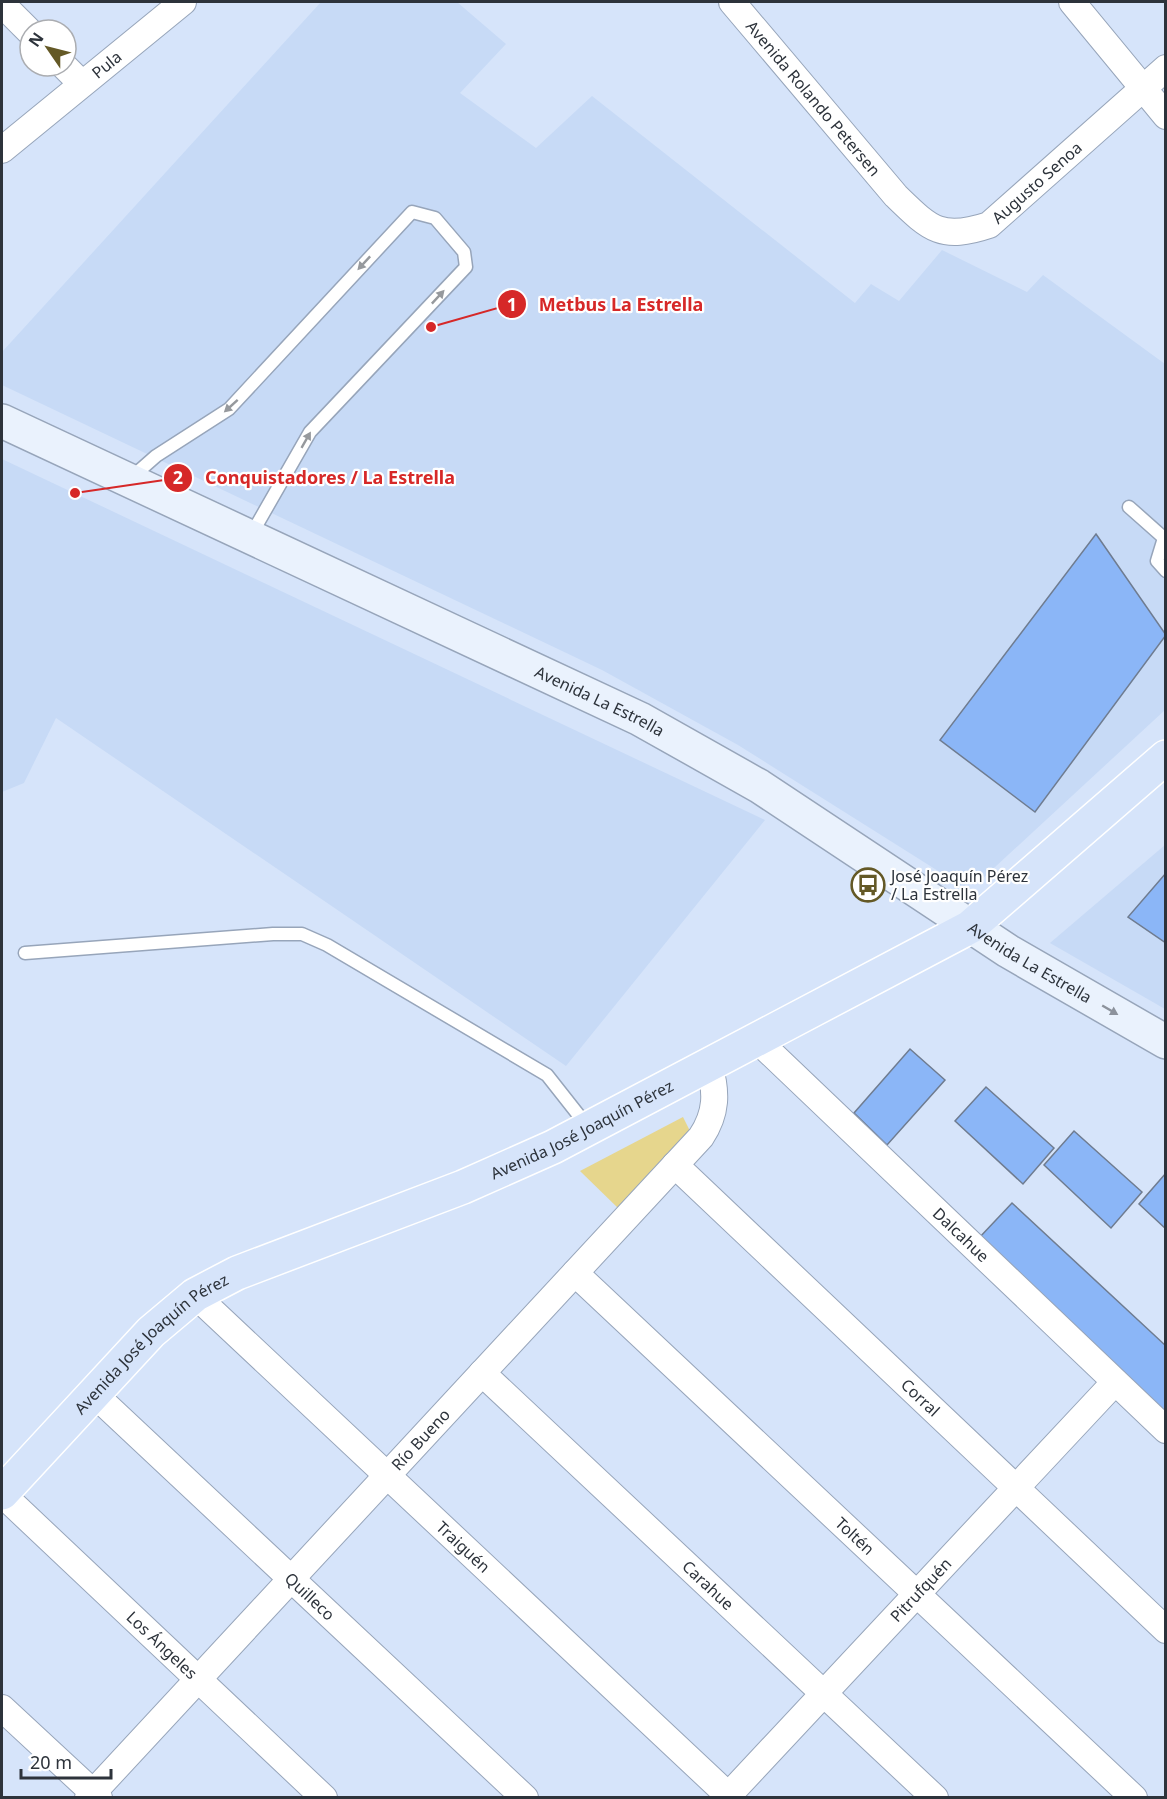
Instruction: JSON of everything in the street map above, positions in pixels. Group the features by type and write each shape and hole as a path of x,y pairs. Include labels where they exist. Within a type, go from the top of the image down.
{"main road":[{"name":"Avenida La Estrella","path":"2,421 251,535 640,719 707,755 802,814 970,927 1166,1042"},
{"name":"Avenida José Joaquín Pérez","path":"2,1494 151,1332 195,1295 237,1273 463,1187 589,1128 970,927 1166,757"}],"street":[{"name":"Pula","path":"78,71 183,2"},
{"name":"Avenida Rolando Petersen","path":"732,2 896,196"},
{"path":"1072,2 1166,116"},
{"path":"2,4 18,20"},
{"name":"Augusto Senoa","path":"896,196 926,223 943,233 965,233 989,225 1166,68"},
{"name":"Pula","path":"2,150 69,78"},
{"name":"Dalcahue","path":"757,1040 1166,1430"},
{"name":"Río Bueno","path":"94,1796 198,1679 701,1137 712,1115 715,1099 709,1065"},
{"name":"Corral","path":"675,1165 1166,1630"},
{"name":"Toltén","path":"575,1273 1134,1797"},
{"name":"Traiguén","path":"195,1295 728,1797"},
{"name":"Carahue","path":"482,1373 935,1797"},
{"name":"Pitrufquén","path":"728,1797 1115,1382"},
{"name":"Quilleco","path":"94,1394 525,1797"},
{"name":"Los Ángeles","path":"2,1494 324,1797"},
{"path":"2,1707 94,1796"}],"lane":[{"path":"130,479 156,456 229,409 412,212 435,218 464,252 466,267 310,432 251,535"},
{"path":"1129,507 1164,538 1157,561 1166,571"},
{"path":"25,953 273,934 302,934 327,945 548,1075 589,1128"}],"shaded area":[{"path":"321,2 457,2 506,44 460,93 536,148 592,96 855,303 871,284 899,301 942,250 1027,292 1043,275 1165,364 1165,710 981,880 962,886 738,745 602,670 2,385 2,352"},
{"path":"2,459 765,820 566,1066 56,718 24,783 2,792"},
{"path":"1165,845 1165,1009 1050,943"},
{"path":"683,1117 690,1131 619,1209 580,1171"}],"building":[{"path":"1096,534 1166,635 1035,812 940,740"},
{"path":"1166,873 1166,943 1128,917"},
{"path":"910,1049 945,1080 887,1145 854,1113"},
{"path":"986,1087 1054,1148 1023,1184 955,1121"},
{"path":"1074,1131 1142,1192 1111,1228 1044,1165"},
{"path":"1166,1173 1166,1229 1139,1204"},
{"path":"1012,1203 1166,1346 1166,1413 979,1238"}],"place":[{"name":"Metbus La Estrella","path":"431,327"},
{"name":"Conquistadores / La Estrella","path":"75,493"},
{"name":"José Joaquín Pérez / La Estrella","path":"868,885"}]}
